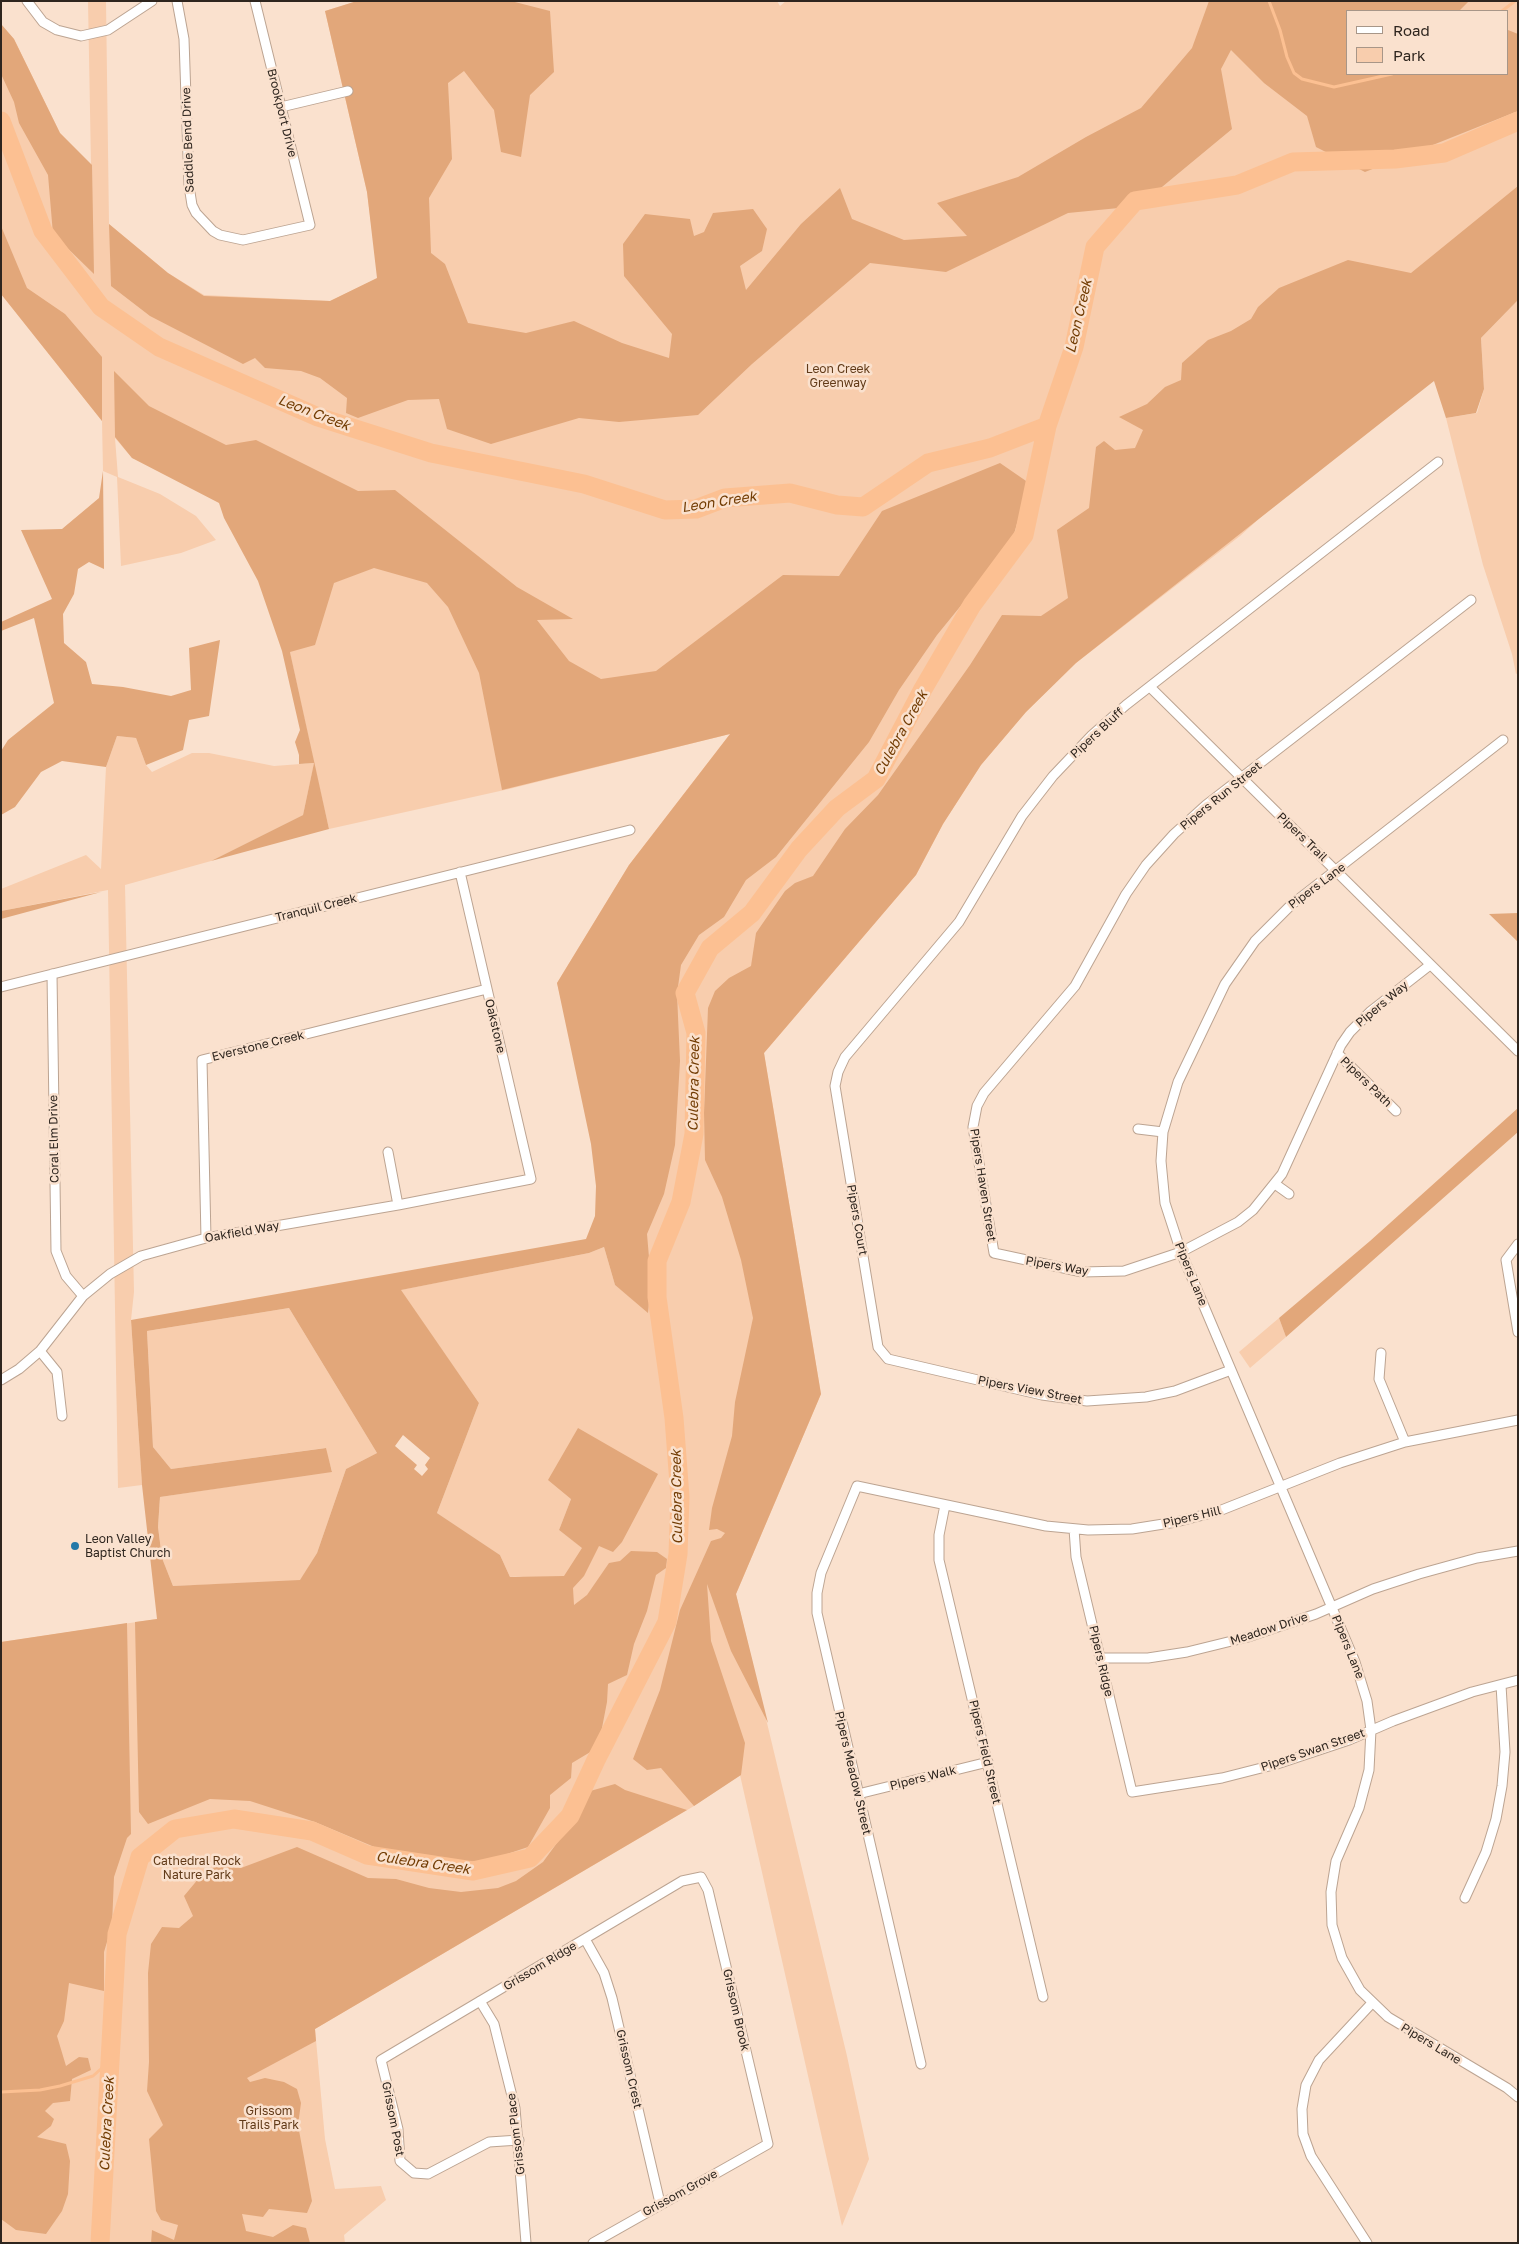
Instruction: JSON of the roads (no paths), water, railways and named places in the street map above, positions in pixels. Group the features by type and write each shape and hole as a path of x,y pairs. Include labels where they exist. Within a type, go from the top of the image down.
{"street":[{"path":"27,1 43,22 57,30 81,36 98,34 108,30 152,1"},
{"name":"Saddle Bend Drive","path":"177,1 184,39 189,186 196,213 212,231 235,239 254,239 310,225"},
{"name":"Brookport Drive","path":"255,1 310,225"},
{"path":"281,107 348,91"},
{"name":"Pipers Bluff","path":"836,1079 845,1057 959,922 1022,816 1053,776 1092,735 1150,687 1438,462"},
{"name":"Pipers Run Street","path":"974,1116 984,1093 1075,986 1126,894 1146,865 1174,834 1206,805 1471,600"},
{"name":"Pipers Trail","path":"1150,687 1518,1051"},
{"name":"Pipers Lane","path":"1504,740 1291,905 1255,941 1226,984 1178,1082 1163,1132 1162,1183 1171,1226 1181,1252 1363,1683 1371,1730 1370,1761 1365,1788 1336,1861 1330,1904 1332,1925 1342,1958 1355,1983 1372,2003 1396,2022 1507,2088 1518,2097"},
{"name":"Tranquil Creek","path":"1,987 630,830"},
{"name":"Oakstone","path":"460,872 531,1179"},
{"name":"Pipers Way","path":"994,1254 1064,1270 1101,1273 1137,1268 1181,1252 1238,1222 1253,1210 1275,1184 1337,1053 1350,1032 1371,1012 1430,965"},
{"name":"Coral Elm Drive","path":"52,974 56,1251 66,1276 83,1296"},
{"name":"Everstone Creek","path":"206,1238 202,1060 487,989"},
{"name":"Pipers Path","path":"1337,1053 1396,1111"},
{"name":"Pipers Court","path":"836,1079 835,1086 878,1347 888,1359"},
{"name":"Pipers Haven Street","path":"974,1116 973,1127 994,1254"},
{"path":"1138,1129 1163,1132"},
{"path":"388,1152 398,1205"},
{"name":"Oakfield Way","path":"1,1380 20,1369 40,1351 83,1296 110,1274 141,1256 206,1238 398,1205 531,1179"},
{"path":"1275,1184 1289,1194"},
{"path":"1518,1244 1506,1260 1518,1332"},
{"path":"40,1351 57,1372 62,1416"},
{"path":"1381,1352 1379,1379 1405,1442"},
{"name":"Pipers View Street","path":"888,1359 1042,1395 1087,1401 1117,1401 1166,1393 1230,1370"},
{"name":"Pipers Hill","path":"858,1486 1037,1525 1074,1529 1132,1528 1176,1522 1219,1511 1340,1463 1405,1442 1518,1420"},
{"name":"Pipers Meadow Street","path":"858,1486 821,1573 816,1603 818,1624 921,2064"},
{"name":"Pipers Field Street","path":"946,1505 939,1535 939,1560 1043,1997"},
{"name":"Pipers Ridge","path":"1074,1529 1076,1557 1132,1792"},
{"name":"Meadow Drive","path":"1100,1658 1148,1658 1187,1652 1257,1634 1332,1607 1373,1589 1419,1574 1477,1558 1518,1551"},
{"name":"Pipers Swan Street","path":"1132,1792 1222,1778 1268,1767 1349,1740 1472,1692 1518,1680"},
{"path":"1465,1898 1486,1852 1496,1819 1502,1786 1505,1752 1501,1685"},
{"name":"Pipers Walk","path":"858,1794 988,1762"},
{"name":"Grissom Ridge","path":"381,2060 682,1881 701,1877"},
{"name":"Grissom Brook","path":"701,1877 708,1890 768,2144"},
{"name":"Grissom Crest","path":"585,1939 604,1973 612,1998 660,2203"},
{"name":"Grissom Place","path":"480,2001 494,2024 515,2108 526,2243"},
{"path":"1367,2243 1311,2156 1303,2134 1302,2109 1306,2085 1319,2060 1372,2003"},
{"name":"Grissom Post","path":"381,2060 398,2129 400,2161 414,2172 428,2174 489,2142 519,2140"},
{"name":"Grissom Grove","path":"593,2243 660,2203 768,2144"}],"waterway":[{"path":"1269,1 1280,30 1287,57 1294,73 1302,79 1334,87 1388,75"},
{"path":"1503,10 1515,1"},
{"name":"Leon Creek","path":"1,121 43,231 101,307 159,347 318,417 431,453 584,484 665,510 696,509 725,498 790,493 837,505 863,507 928,463 990,448 1047,426"},
{"name":"Culebra Creek","path":"100,2243 117,1934 140,1857 175,1829 234,1819 312,1831 367,1855 473,1871 530,1858 570,1816 596,1760 667,1622 678,1554 680,1497 674,1418 657,1297 657,1261 681,1202 694,1134 696,1033 685,993 710,948 752,913 799,849 837,808 876,779 923,689 972,605 1024,535 1047,426 1074,347 1095,247 1135,201 1237,185 1293,162 1395,159 1444,153 1518,121"},
{"path":"1,2092 40,2090 60,2086 93,2076 112,2059"}],"place":[{"name":"Leon Valley Baptist Church","path":"75,1546"}],"park label":[{"name":"Leon Creek Greenway","path":"838,376"},
{"name":"Cathedral Rock Nature Park","path":"197,1868"},
{"name":"Grissom Trails Park","path":"269,2118"}]}
